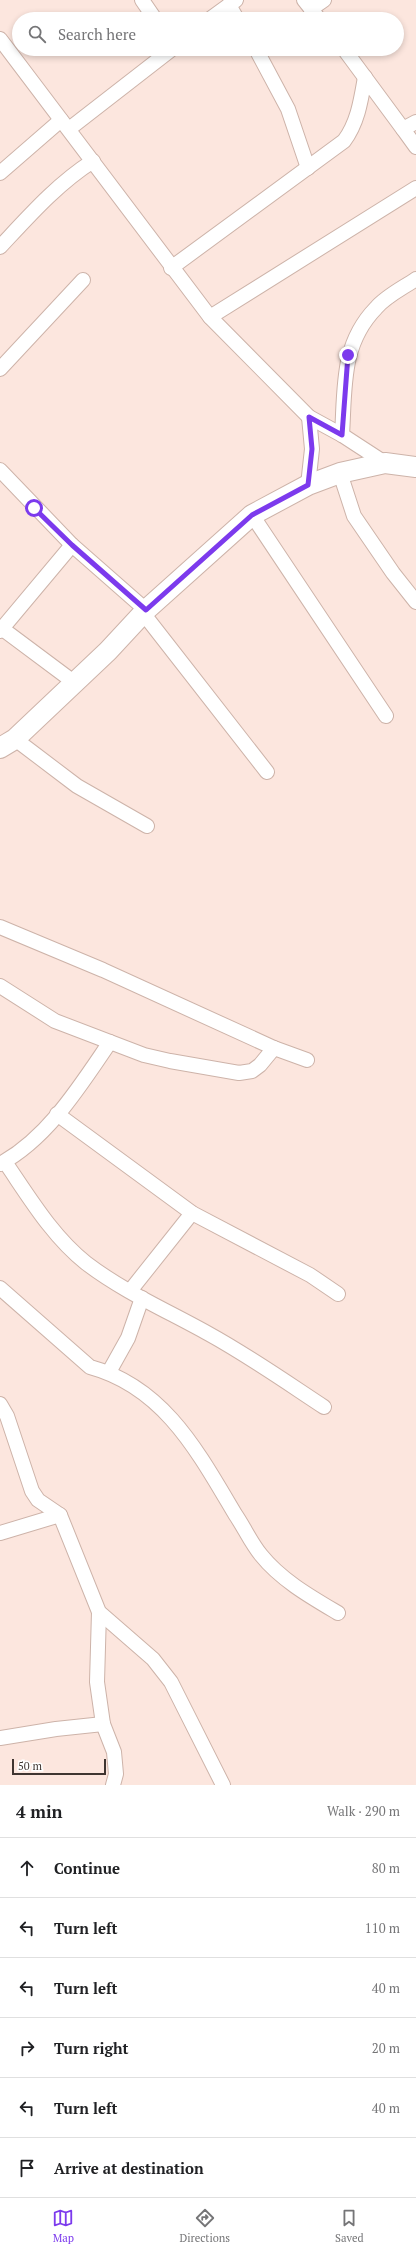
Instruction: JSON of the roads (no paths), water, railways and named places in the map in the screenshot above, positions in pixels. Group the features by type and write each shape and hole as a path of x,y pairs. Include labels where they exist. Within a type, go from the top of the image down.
{"street":[{"path":"142,0 150,12"},
{"path":"311,9 324,0"},
{"path":"219,12 232,2 235,12"},
{"path":"0,39 12,55"},
{"path":"13,56 93,161 171,268 210,316 309,417 342,435 385,463"},
{"path":"0,174 65,125 162,56"},
{"path":"260,56 288,110 308,168"},
{"path":"349,56 416,147"},
{"path":"171,268 344,141 353,130 361,104 365,77"},
{"path":"403,128 416,122"},
{"path":"0,247 44,200 76,172 93,161"},
{"path":"210,316 416,188"},
{"path":"0,370 83,280"},
{"path":"342,435 348,355 358,332 376,307 416,280"},
{"path":"308,485 312,449 309,417"},
{"path":"147,826 7,744 75,683 144,612 252,515 308,485 340,472 385,463 416,467"},
{"path":"0,470 72,545 144,612 267,772"},
{"path":"340,472 354,516 393,573 416,602"},
{"path":"252,515 386,716"},
{"path":"72,545 1,629 75,683"},
{"path":"0,927 103,970 274,1048 307,1060"},
{"path":"0,986 55,1022 144,1055 170,1061 239,1073 252,1070 260,1065 274,1048"},
{"path":"110,1042 57,1114 30,1143 3,1163 62,1240 86,1263 136,1294 210,1334 324,1407"},
{"path":"57,1114 192,1213 310,1275 338,1294"},
{"path":"109,1372 128,1338 136,1294 192,1213"},
{"path":"0,1288 90,1367 109,1372 138,1388 154,1402 189,1440 261,1555 297,1588 338,1613"},
{"path":"0,1404 7,1416 32,1492 38,1500 60,1515 99,1612 97,1682 103,1724 114,1752 116,1774 113,1785"},
{"path":"0,1533 60,1515"},
{"path":"99,1612 153,1659 171,1682 223,1785"},
{"path":"0,1738 103,1724"}]}
